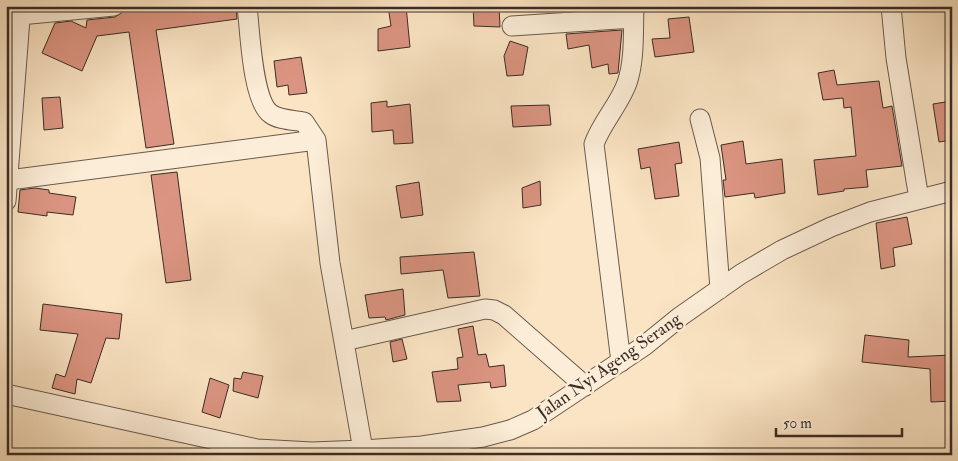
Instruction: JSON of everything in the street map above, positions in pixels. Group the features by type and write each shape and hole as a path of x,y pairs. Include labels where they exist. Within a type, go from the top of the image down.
{"street":[{"path":"6,201 20,11 114,6"},
{"path":"247,6 256,79 265,110 273,116 304,122 316,140 330,263 363,450"},
{"path":"891,6 896,58 919,199"},
{"path":"512,26 634,12 630,70 627,83 598,133 594,144 621,362"},
{"path":"700,119 710,158 720,289"},
{"path":"9,180 316,140"},
{"name":"Jalan Nyi Ageng Serang","path":"6,394 257,449 312,452 363,450 483,438 510,430 533,420 621,362 720,289 782,250 831,227 870,212 952,191"},
{"path":"344,341 485,310 494,310 504,315 585,386"}],"building":[{"path":"170,6 236,6 237,19 156,30 174,144 146,148 129,32 97,36 82,71 42,53 55,23 71,21 86,28 87,20 115,17 124,11"},
{"path":"388,6 406,6 410,47 378,51 378,29 391,26"},
{"path":"473,6 499,7 500,27 474,26"},
{"path":"689,17 694,52 655,57 652,39 670,38 668,19"},
{"path":"622,30 618,73 609,74 608,64 592,68 589,45 568,49 566,34"},
{"path":"510,41 528,47 523,75 507,76 504,56"},
{"path":"301,57 307,93 289,95 288,85 277,87 274,61"},
{"path":"834,70 837,85 879,81 883,108 892,106 902,166 866,170 868,187 844,189 844,191 818,195 814,160 856,156 851,107 844,108 843,98 823,100 818,73"},
{"path":"60,97 63,128 44,130 42,98"},
{"path":"387,101 387,107 410,104 413,143 394,144 393,130 372,132 371,103"},
{"path":"952,101 952,140 939,142 933,104"},
{"path":"549,105 551,125 513,127 511,106"},
{"path":"743,141 746,164 782,159 785,193 755,198 754,193 725,197 723,180 726,180 721,145"},
{"path":"679,142 682,163 675,164 679,196 655,199 650,167 641,169 638,149"},
{"path":"177,172 191,280 166,283 151,175"},
{"path":"540,181 541,205 523,208 522,188"},
{"path":"419,182 423,215 401,218 396,186"},
{"path":"35,188 49,190 49,193 76,197 73,215 47,212 47,216 18,212 20,190"},
{"path":"907,217 912,244 893,248 895,266 881,269 876,223"},
{"path":"474,252 480,296 448,298 443,270 401,274 400,257"},
{"path":"403,289 405,315 386,320 385,317 369,318 365,295"},
{"path":"43,304 122,314 119,339 106,338 91,383 77,379 75,394 52,388 56,374 65,377 78,334 40,330"},
{"path":"473,326 478,355 486,354 489,367 504,365 506,386 491,388 490,382 458,385 461,401 437,402 432,372 458,369 457,358 463,357 458,329"},
{"path":"865,335 909,340 908,357 952,355 952,401 931,402 930,369 862,362"},
{"path":"402,339 407,359 393,362 390,342"},
{"path":"243,372 263,376 258,398 233,391 234,378 241,379"},
{"path":"210,378 229,385 220,418 202,412"}]}
